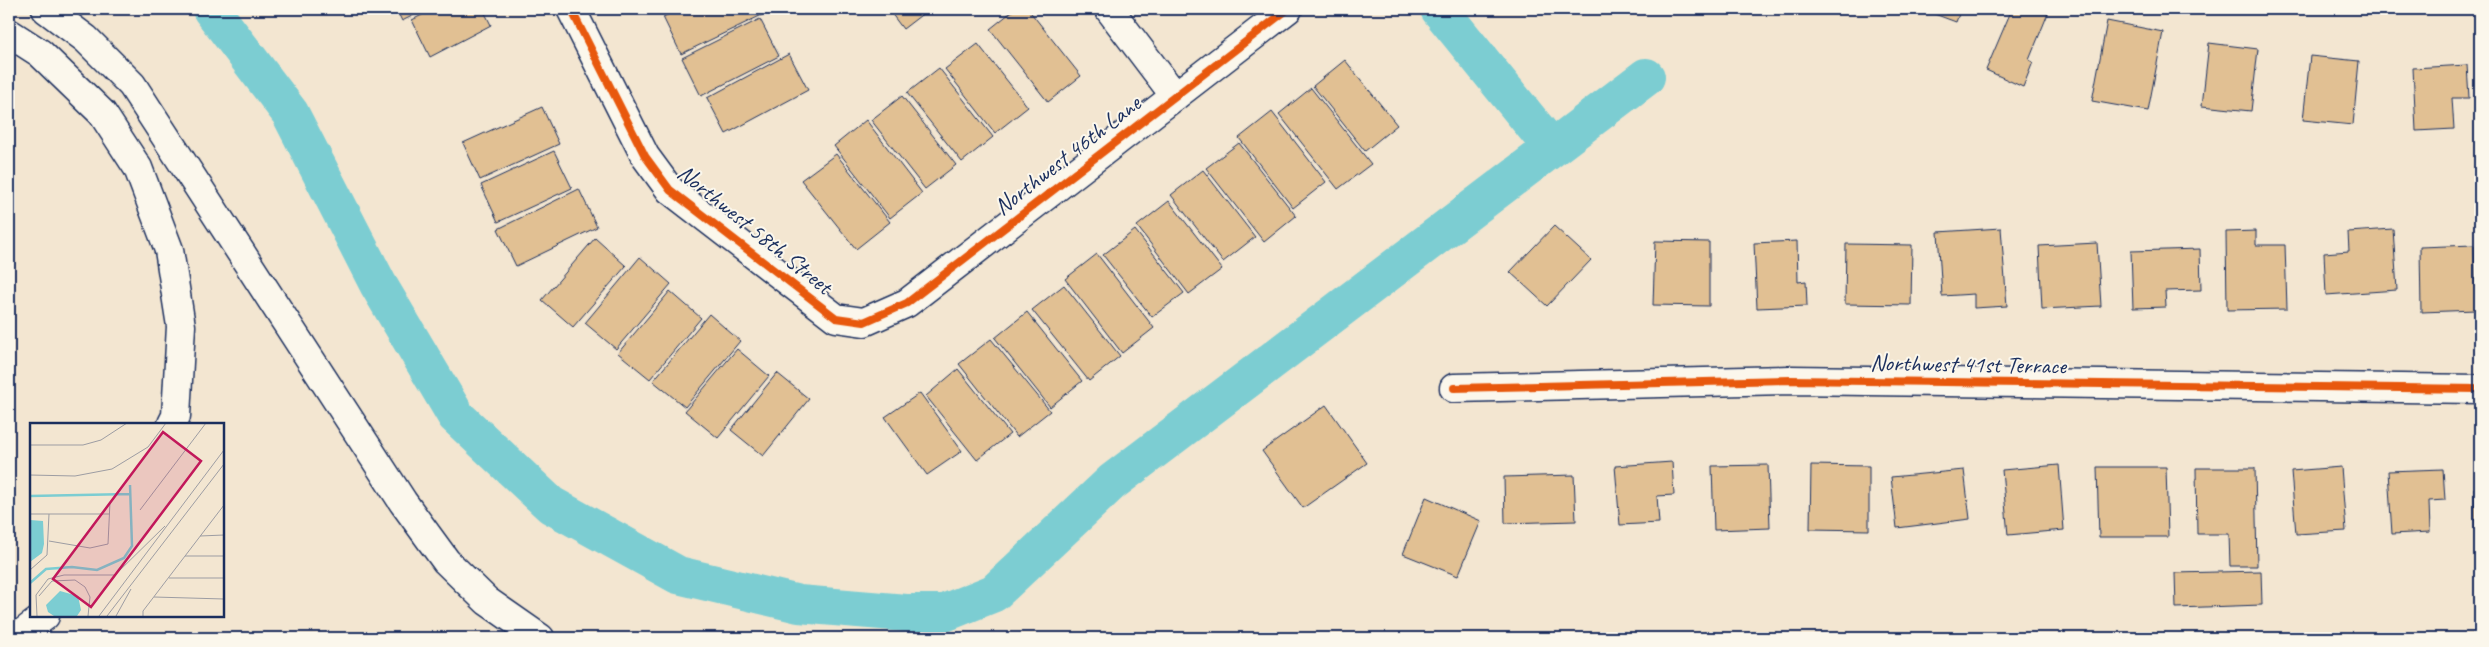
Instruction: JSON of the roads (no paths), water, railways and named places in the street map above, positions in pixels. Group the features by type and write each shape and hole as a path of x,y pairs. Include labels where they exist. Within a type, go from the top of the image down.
{"main road":[{"path":"46,9 86,39 132,86 403,502 446,561 487,601 540,638"},
{"name":"Northwest 58th Street","path":"571,9 645,156 670,190 836,318 864,322"},
{"path":"1109,9 1175,96"},
{"name":"Northwest 46th Lane","path":"864,322 907,303 1288,9"},
{"path":"9,33 40,52 102,114 138,168 169,250 181,326 176,416 172,423"},
{"name":"Northwest 41st Terrace","path":"1454,388 1790,380 2480,389"},
{"path":"16,638 44,617"}],"waterway":[{"path":"211,9 290,113 378,284 456,416 551,505 678,575 799,604 906,613 944,613 994,593 1112,482 1646,77"},
{"path":"1439,9 1552,148"}]}
